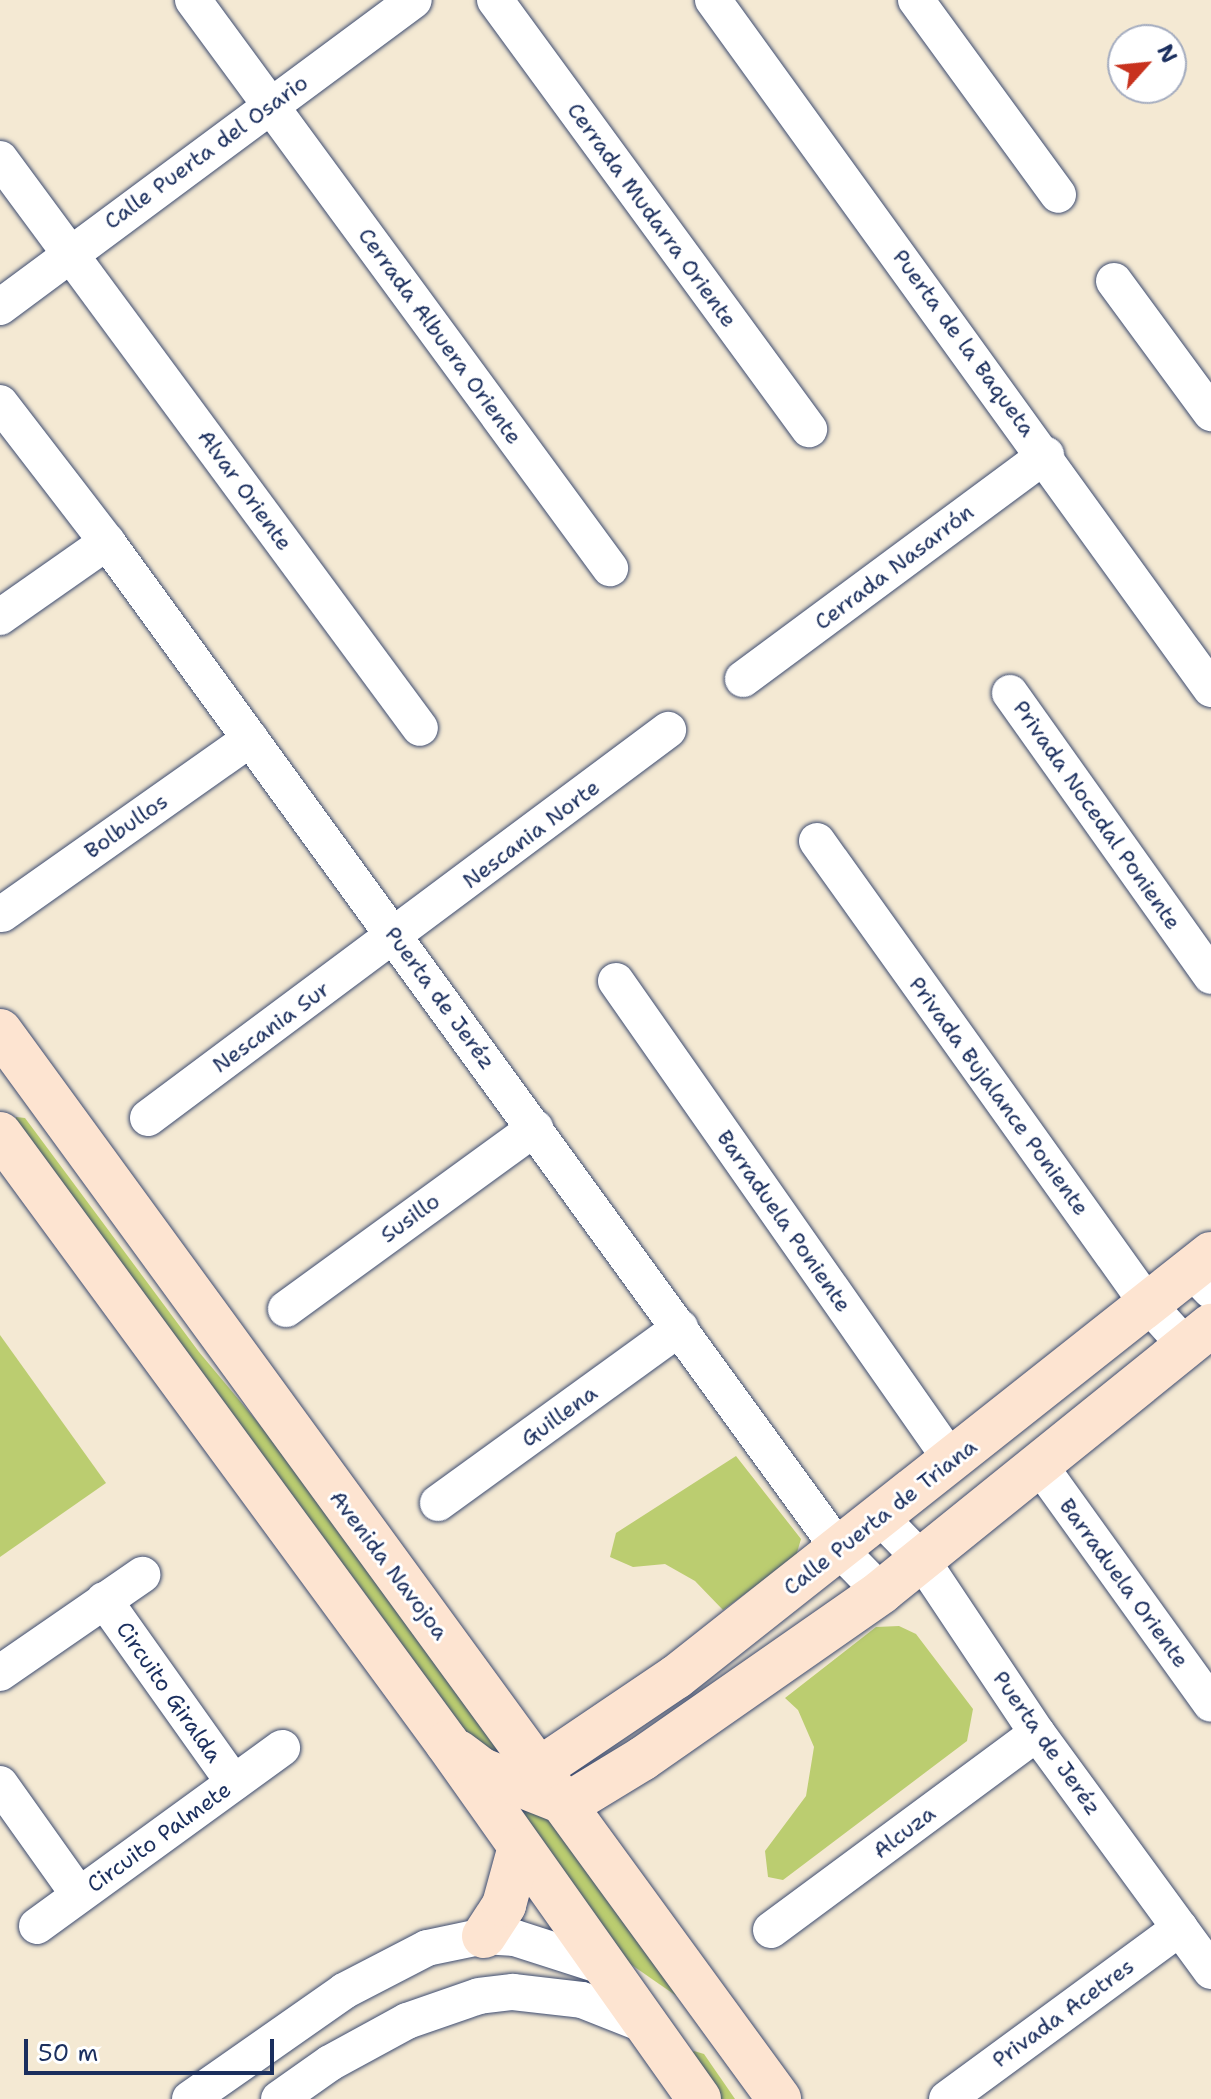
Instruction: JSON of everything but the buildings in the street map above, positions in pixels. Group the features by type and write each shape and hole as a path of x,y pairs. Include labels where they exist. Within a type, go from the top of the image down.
{"street":[{"name":"Cerrada Albuera Oriente","path":"193,0 610,568"},
{"name":"Calle Puerta del Osario","path":"0,307 70,252 414,0"},
{"name":"Cerrada Mudarra Oriente","path":"495,0 809,429"},
{"name":"Puerta de la Baqueta","path":"713,0 1046,455 1211,689"},
{"path":"916,0 1058,195"},
{"name":"Alvar Oriente","path":"0,159 420,728"},
{"path":"1114,281 1211,413"},
{"name":"Puerta de Jeréz","path":"0,403 107,542 840,1550 881,1592"},
{"name":"Cerrada Nasarrón","path":"743,679 1046,455"},
{"path":"0,617 107,542"},
{"name":"Privada Nocedal Poniente","path":"1010,693 1211,976"},
{"name":"Nescania Norte","path":"394,937 668,730"},
{"name":"Bolbullos","path":"2,914 250,739"},
{"name":"Privada Bujalance Poniente","path":"817,841 1147,1303 1199,1336"},
{"name":"Nescania Sur","path":"148,1118 394,937"},
{"name":"Barraduela Poniente","path":"616,981 952,1461"},
{"name":"Avenida Navojoa","path":"5,1049 568,1804 779,2099"},
{"name":"Susillo","path":"286,1309 535,1128"},
{"path":"0,1134 447,1743 519,1850 699,2099"},
{"name":"Calle Puerta de Triana","path":"541,1768 676,1677 840,1550 1147,1303 1204,1271"},
{"name":"Guillena","path":"438,1503 680,1328"},
{"path":"447,1743 482,1770 568,1804 642,1759 702,1714 881,1592 1199,1336"},
{"name":"Barraduela Oriente","path":"1044,1459 1048,1477 1211,1704"},
{"name":"Puerta de Jeréz","path":"880,1517 921,1559 1037,1733 1211,1971"},
{"path":"0,1673 142,1575"},
{"name":"Circuito Giralda","path":"104,1600 234,1783"},
{"path":"676,1677 702,1714"},
{"name":"Alcuza","path":"771,1930 1037,1733"},
{"name":"Circuito Palmete","path":"37,1926 282,1748"},
{"path":"0,1784 79,1895"},
{"path":"479,1996 475,1937 504,1905 519,1850"},
{"name":"Privada Acetres","path":"947,2099 1180,1928"},
{"path":"190,2099 300,2022 391,1966 427,1948 475,1937 545,1944 605,1967 746,2054"},
{"path":"279,2099 330,2063 430,2010 479,1996 559,1995 614,2010 645,2025"},
{"path":"300,2022 330,2063"}],"green space":[{"path":"16,1117 25,1118 199,1352 275,1443 514,1769 496,1773 352,1576 276,1492 15,1127"},
{"path":"0,1335 106,1483 0,1557"},
{"path":"736,1456 801,1539 796,1556 723,1610 695,1581 665,1564 633,1567 610,1557 616,1533"},
{"path":"899,1626 916,1634 973,1709 967,1741 783,1880 768,1877 765,1851 806,1796 814,1747 798,1710 785,1698 876,1627"},
{"path":"536,1800 688,2004 613,1952 510,1805"},
{"path":"694,2051 704,2054 735,2099 720,2099 691,2054"}]}
